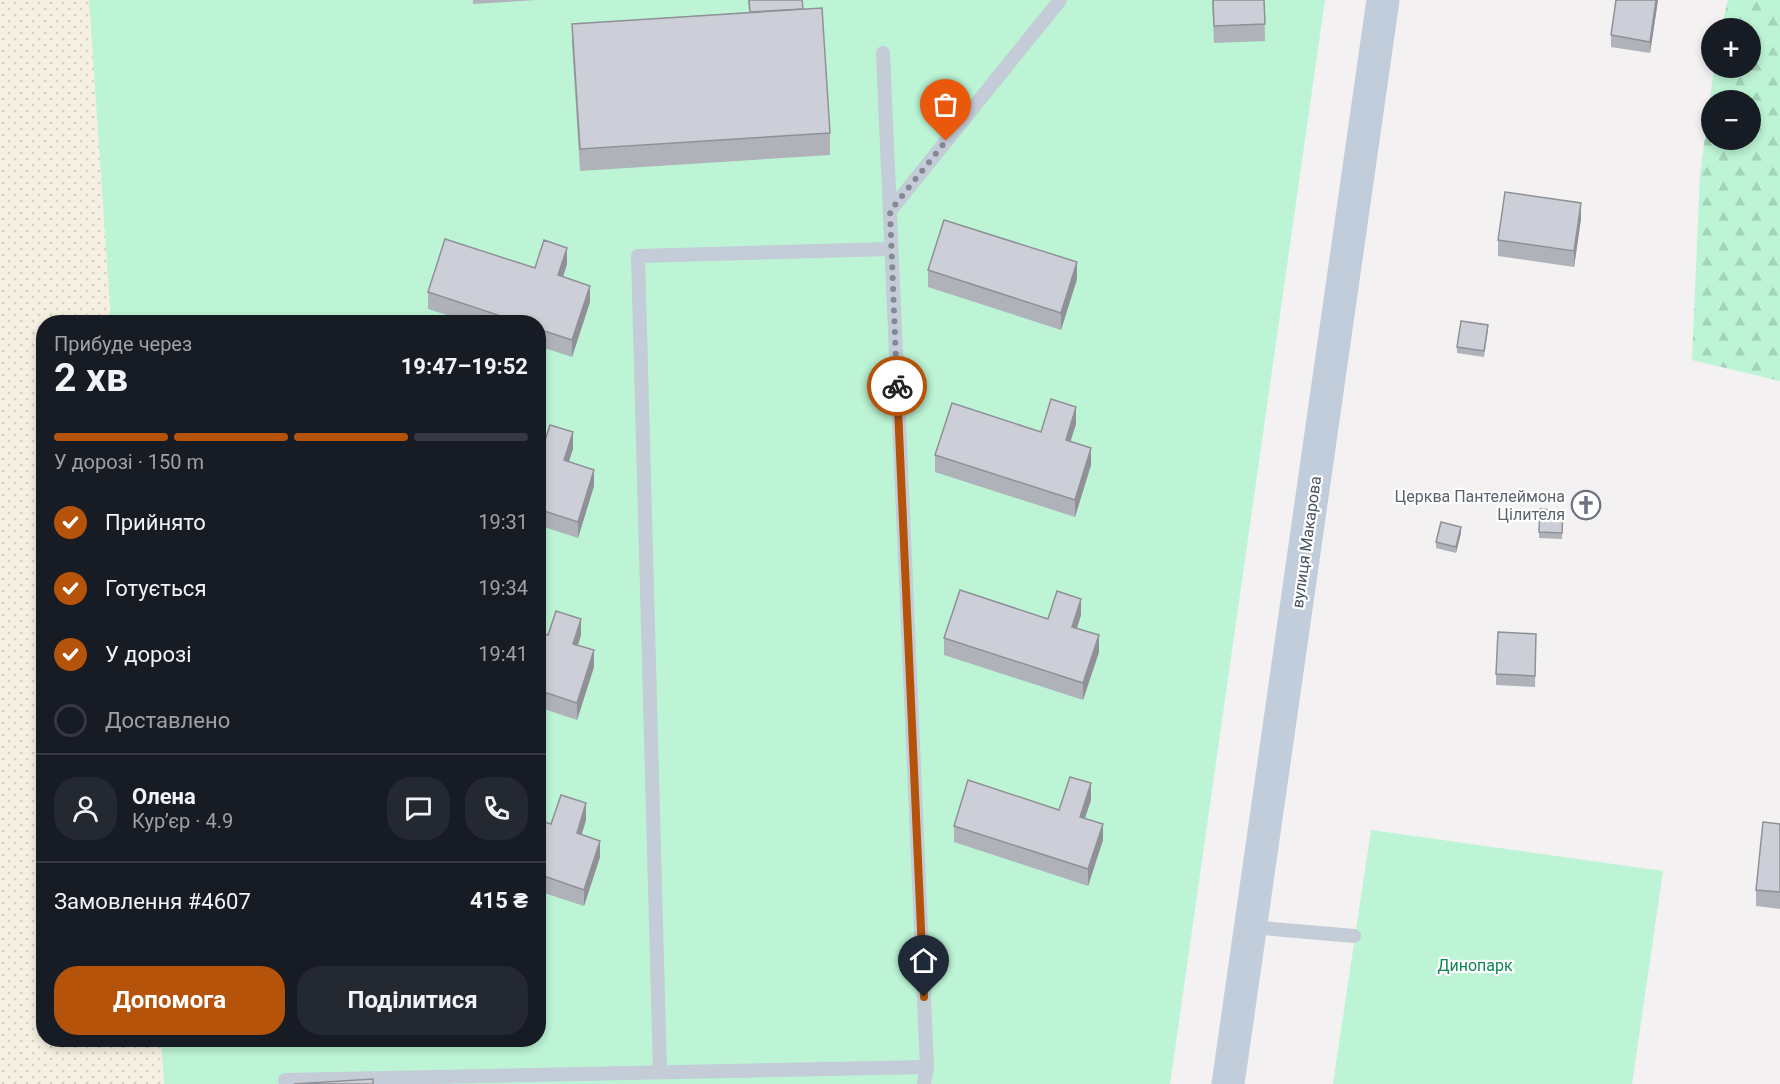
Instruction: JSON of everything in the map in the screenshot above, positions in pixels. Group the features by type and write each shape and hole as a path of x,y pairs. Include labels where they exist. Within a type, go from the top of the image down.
{"main road":[{"name":"вулиця Макарова","path":"1228,1084 1383,0"}],"lane":[{"path":"890,211 1060,0"},
{"path":"883,53 927,1067 924,1084"},
{"path":"660,1072 638,256 891,249"},
{"path":"1251,927 1354,936"},
{"path":"285,1080 927,1067"}],"green space":[{"path":"0,0 1325,0 1170,1084 0,1084"},
{"path":"1728,0 1780,0 1780,381 1692,360 1700,175 1703,150 1761,150 1761,90 1711,90 1713,78 1761,78 1761,18 1724,18"},
{"name":"Динопарк","path":"1371,830 1663,871 1632,1084 1333,1084"}],"sand":[{"path":"0,0 89,0 111,315 36,315 36,1047 161,1047 164,1084 0,1084"}],"building":[{"path":"749,0 802,0 803,9 750,12"},
{"path":"1213,0 1264,0 1265,24 1214,26"},
{"path":"1616,0 1656,0 1650,42 1611,35"},
{"path":"822,8 830,133 580,149 572,24"},
{"path":"1505,192 1581,203 1574,251 1498,240"},
{"path":"944,220 1077,262 1061,313 928,270"},
{"path":"445,239 535,268 544,240 567,248 558,275 590,286 572,340 546,332 546,315 498,315 428,292"},
{"path":"1461,321 1488,325 1484,351 1457,347"},
{"path":"1051,399 1076,407 1066,440 1091,448 1075,500 935,455 952,403 1041,432"},
{"path":"550,425 573,432 564,460 594,470 578,522 546,512 546,437"},
{"path":"1540,509 1563,511 1562,533 1539,532"},
{"path":"1441,522 1461,527 1456,547 1436,542"},
{"path":"960,590 1048,619 1057,591 1081,599 1072,627 1099,635 1083,683 944,638"},
{"path":"556,611 581,619 573,644 594,650 577,703 546,693 546,634 548,635"},
{"path":"1498,632 1536,634 1535,676 1496,674"},
{"path":"1070,777 1091,783 1080,817 1103,824 1088,869 954,826 968,780 1059,810"},
{"path":"561,795 586,803 577,833 600,841 584,890 546,877 546,822 551,824"},
{"path":"1763,822 1780,824 1780,892 1756,890"},
{"path":"373,1079 373,1084 294,1084"}],"way so far":[{"path":"897,386 890,211 946,141"}],"place":[{"name":"Церква Пантелеймона Цілителя","path":"1586,505"}],"route":[{"path":"897,386 924,997"}]}
